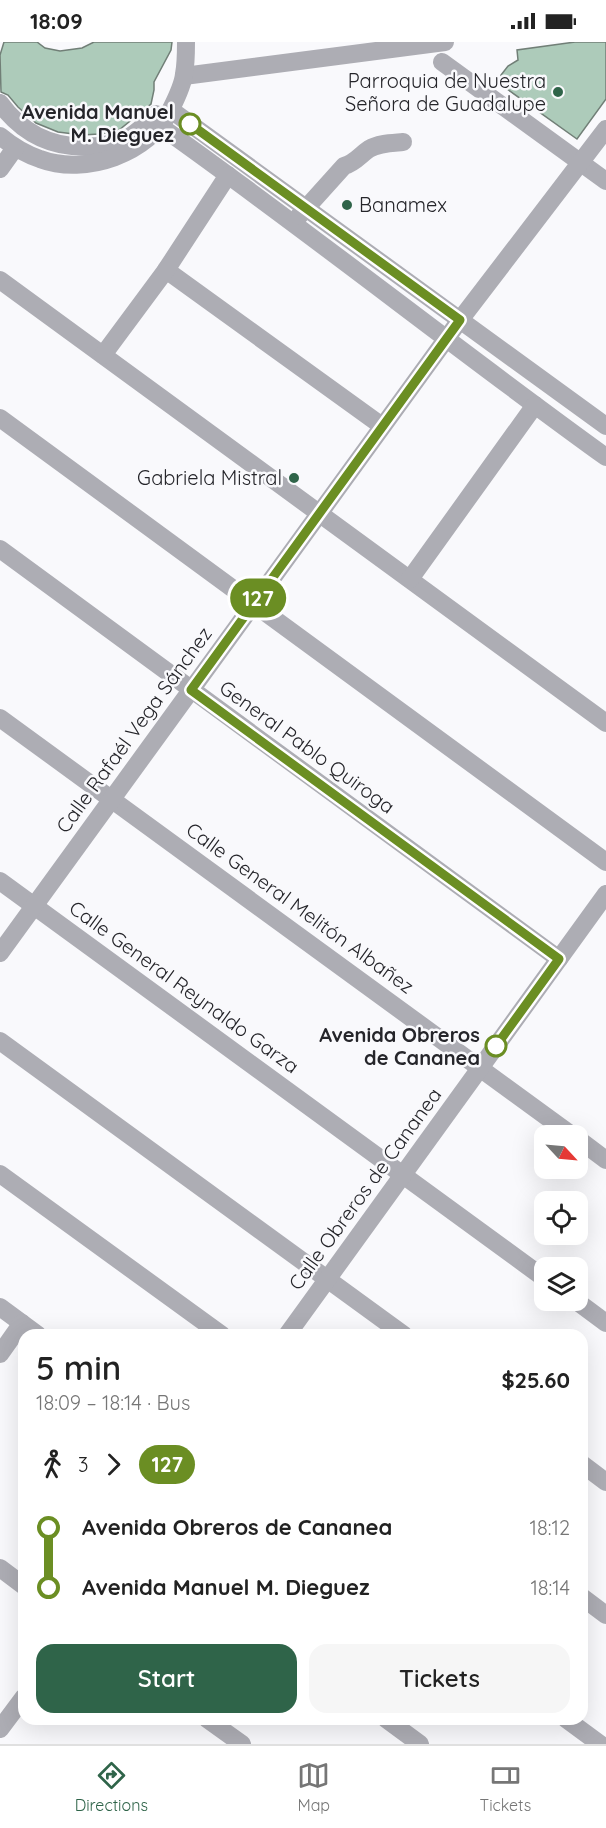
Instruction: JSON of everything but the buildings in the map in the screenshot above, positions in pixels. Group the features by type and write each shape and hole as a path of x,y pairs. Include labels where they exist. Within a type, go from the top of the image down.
{"street":[{"path":"0,136 15,148 42,160 70,165 99,162 126,152 145,141 160,126 171,110 184,76 186,42"},
{"path":"184,76 445,42"},
{"path":"442,62 606,181"},
{"path":"0,103 19,124 47,140 66,146 86,147 123,140 143,126 177,93"},
{"path":"171,110 606,426"},
{"path":"160,126 606,457"},
{"name":"Calle Rafaél Vega Sánchez","path":"0,953 382,426 606,129"},
{"path":"298,227 310,211 350,172 353,163 369,149 381,144 404,142"},
{"path":"0,169 15,148"},
{"path":"103,355 166,270 228,175"},
{"path":"166,270 382,426"},
{"path":"0,280 606,723"},
{"path":"410,579 535,405"},
{"path":"0,418 606,861"},
{"name":"General Pablo Quiroga","path":"0,549 559,959"},
{"name":"Calle General Melitón Albañez","path":"0,718 558,1125"},
{"name":"Calle General Reynaldo Garza","path":"0,881 534,1271"},
{"name":"Calle Obreros de Cananea","path":"291,1329 606,894"},
{"path":"0,1041 396,1329"},
{"path":"588,1146 606,1160"},
{"path":"0,1174 214,1329"},
{"path":"0,1307 30,1329"},
{"path":"588,1310 606,1323"},
{"path":"0,1354 22,1323"},
{"path":"588,1468 606,1482"},
{"path":"0,1568 18,1582"},
{"path":"588,1602 606,1615"},
{"path":"0,1730 18,1704"},
{"path":"215,1725 242,1744"},
{"path":"394,1725 420,1744"},
{"path":"574,1725 600,1744"}],"bus line":[{"name":"127","path":"190,124 460,320 191,690 559,959 496,1046"}],"place":[{"name":"Parroquia de Nuestra Señora de Guadalupe","path":"558,92"},
{"name":"Avenida Manuel M. Dieguez","path":"190,124"},
{"name":"Banamex","path":"347,205"},
{"name":"Gabriela Mistral","path":"294,478"},
{"name":"Avenida Obreros de Cananea","path":"496,1046"}]}
